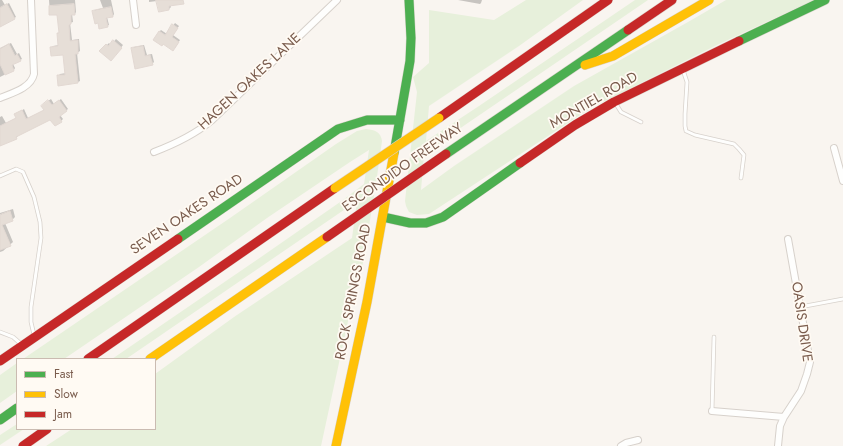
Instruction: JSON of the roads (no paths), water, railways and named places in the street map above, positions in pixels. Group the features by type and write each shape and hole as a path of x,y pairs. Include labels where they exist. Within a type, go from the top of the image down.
{"main road":[{"name":"ROCK SPRINGS ROAD","path":"336,446 376,258 410,61 411,38 408,0"},
{"name":"ESCONDIDO FREEWAY","path":"89,358 608,0"},
{"name":"ESCONDIDO FREEWAY","path":"151,358 672,0"},
{"path":"571,70 613,56 709,0"},
{"name":"MONTIEL ROAD","path":"383,217 410,223 426,223 443,217 576,125 614,102 825,0"},
{"name":"SEVEN OAKES ROAD","path":"0,361 338,129 367,120 400,120"},
{"path":"0,420 16,409"},
{"path":"23,446 47,430"}],"street":[{"path":"0,98 21,89 33,80 31,0"},
{"path":"133,0 136,25"},
{"name":"HAGEN OAKES LANE","path":"154,152 192,135 212,121 337,0"},
{"path":"834,148 843,181"},
{"name":"OASIS DRIVE","path":"778,446 780,426 801,390 810,362 788,239"},
{"path":"712,411 784,417"},
{"path":"621,446 638,440"}],"lane":[{"path":"682,68 687,82 684,114 686,131 695,135 734,144 744,155 741,178"},
{"path":"614,102 621,112 641,122"},
{"path":"0,176 16,169 23,172 34,197 40,222 41,238 31,307 31,322 34,337"},
{"path":"800,307 843,299"},
{"path":"0,332 14,337 23,345"},
{"path":"712,411 714,337"}]}
